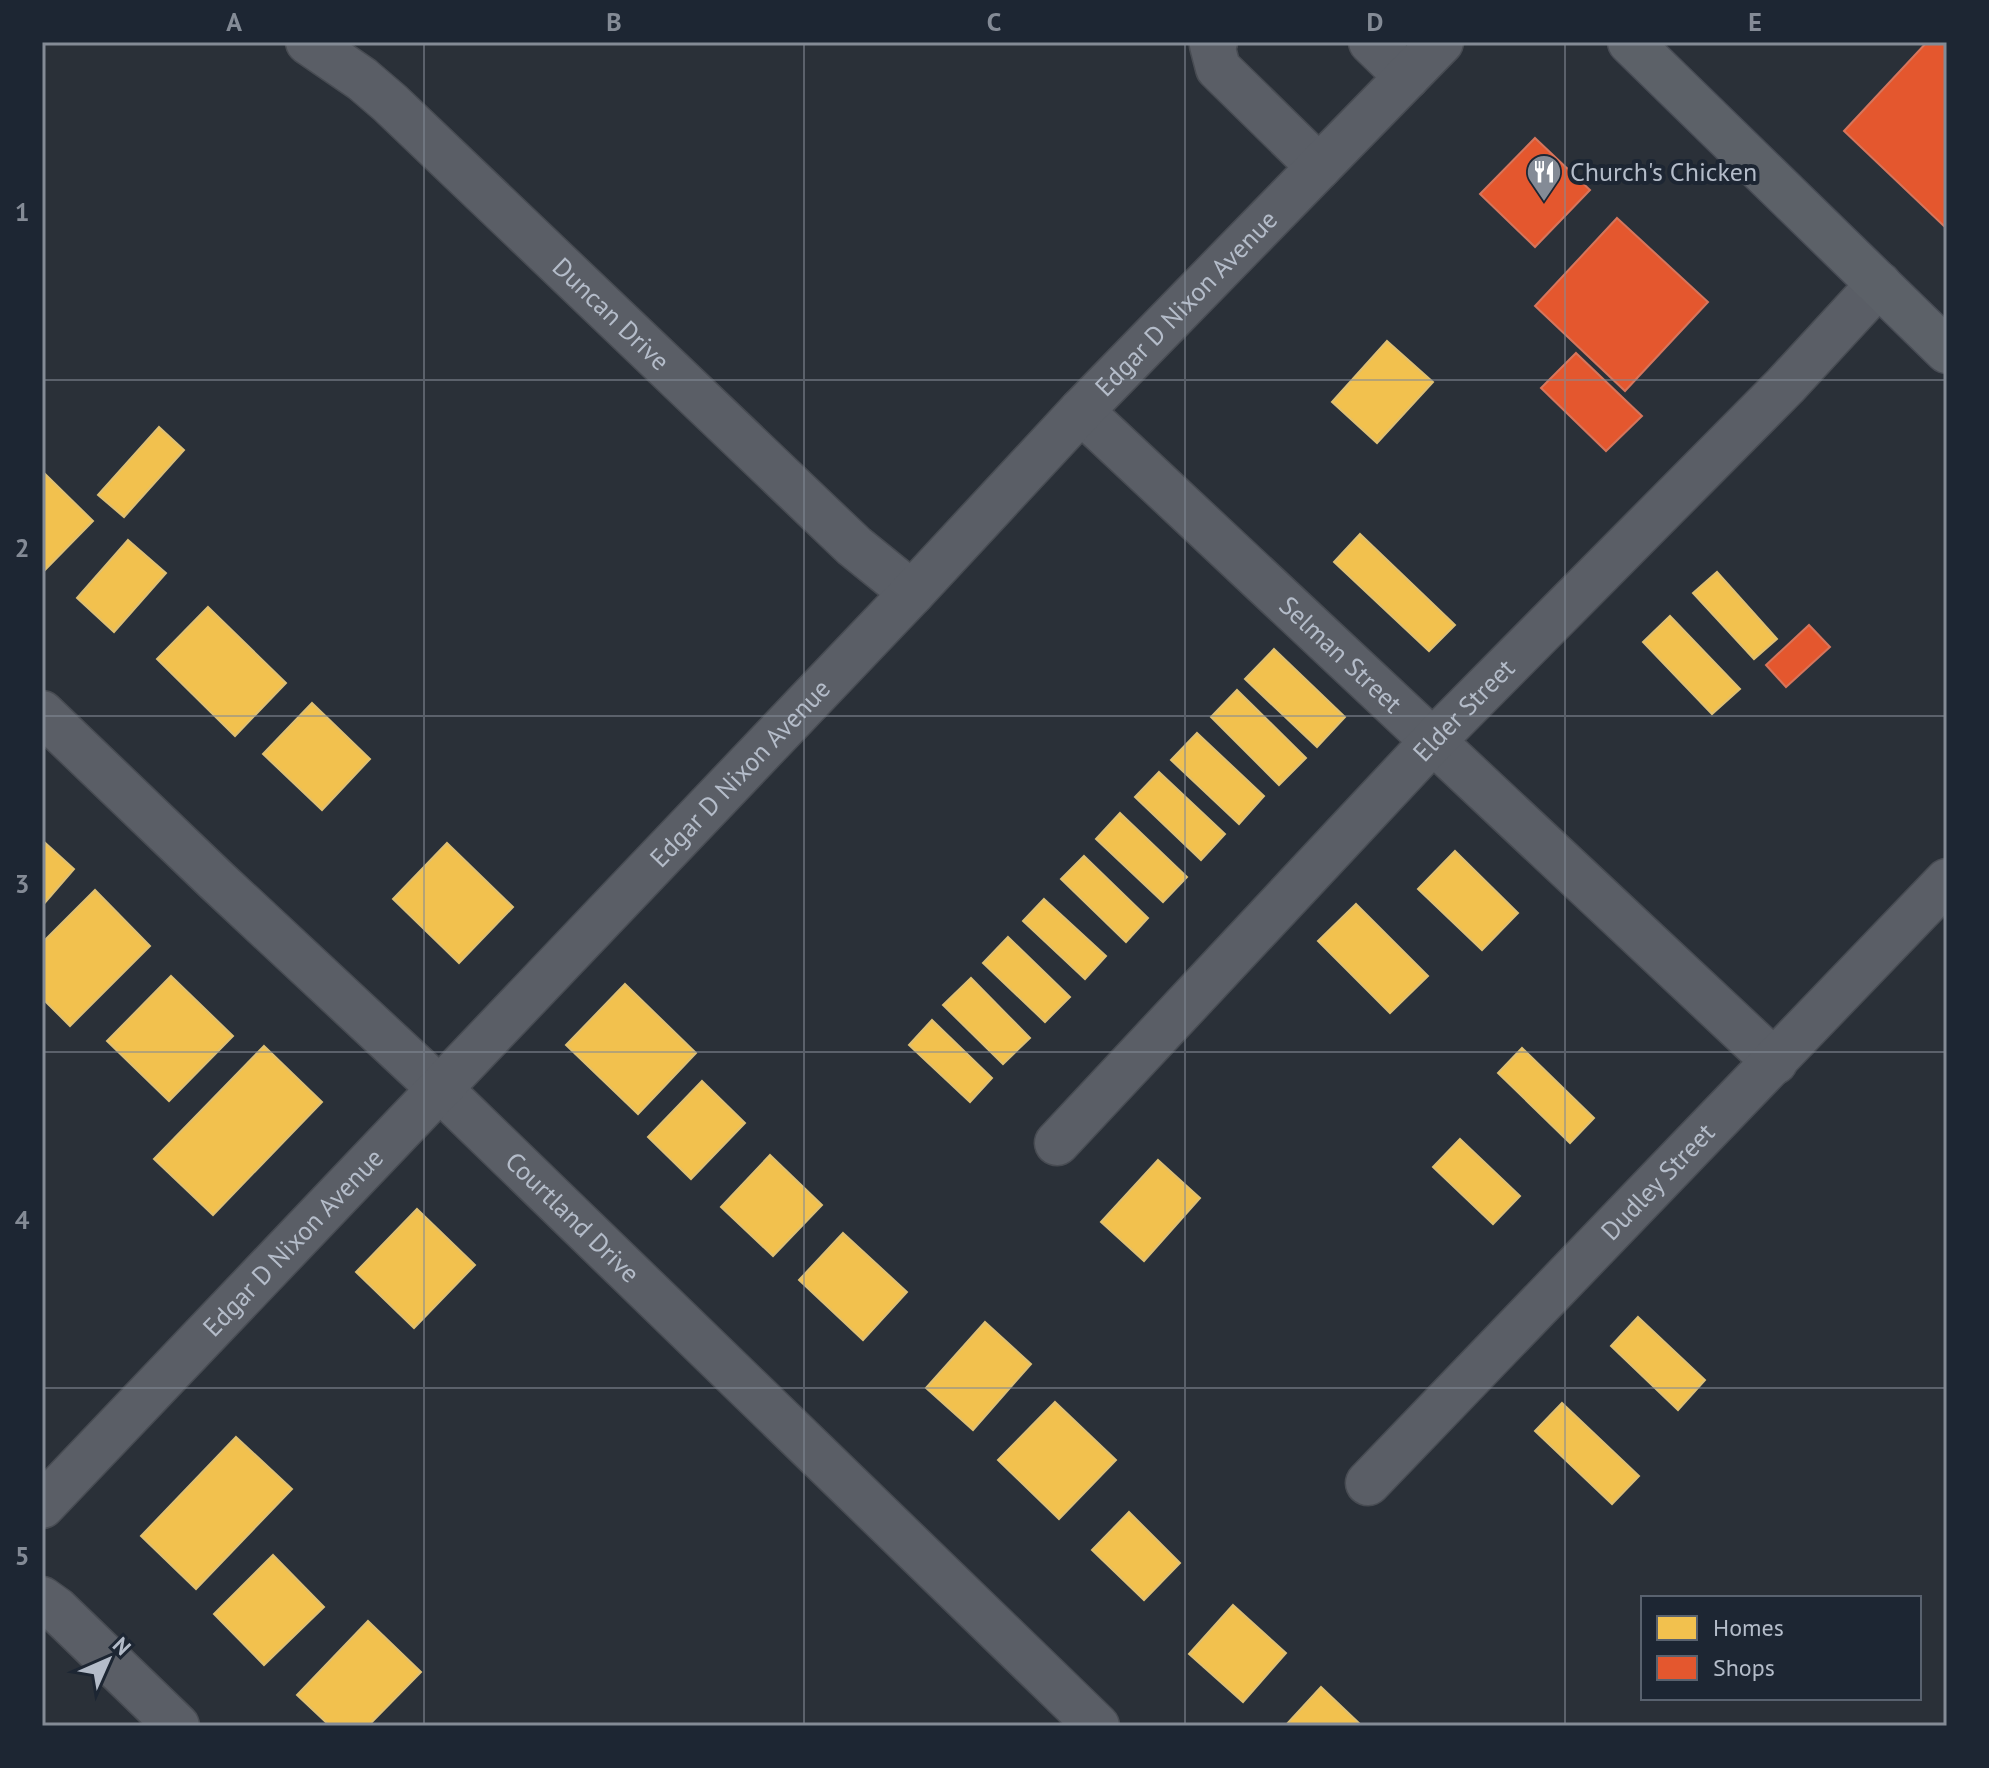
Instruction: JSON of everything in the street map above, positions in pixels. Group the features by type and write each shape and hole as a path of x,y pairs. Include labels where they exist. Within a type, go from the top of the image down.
{"main road":[{"path":"1630,42 1947,351"}],"street":[{"name":"Duncan Drive","path":"308,42 362,79 390,103 854,546 912,593"},
{"path":"1215,42 1212,45 1218,68 1319,167"},
{"path":"1371,42 1407,77"},
{"name":"Edgar D Nixon Avenue","path":"42,1506 912,593 1081,411 1441,42"},
{"name":"Elder Street","path":"1057,1143 1433,741 1785,386 1879,284"},
{"name":"Selman Street","path":"1081,411 1775,1062"},
{"name":"Courtland Drive","path":"42,713 440,1089 1097,1726"},
{"name":"Dudley Street","path":"1368,1483 1947,881"},
{"path":"42,1599 177,1726"}],"building: Homes":[{"path":"1387,341 1433,382 1377,443 1332,402"},
{"path":"159,427 184,450 124,517 98,495"},
{"path":"42,471 93,521 45,570 42,568"},
{"path":"1360,534 1455,625 1429,651 1334,562"},
{"path":"128,540 166,573 114,632 77,598"},
{"path":"1717,572 1777,639 1754,659 1693,593"},
{"path":"208,607 286,683 235,736 157,659"},
{"path":"1670,616 1740,689 1712,714 1643,642"},
{"path":"1274,649 1345,717 1317,747 1245,679"},
{"path":"1237,690 1306,758 1279,785 1211,717"},
{"path":"312,703 370,759 322,810 263,754"},
{"path":"1197,733 1264,796 1239,824 1171,760"},
{"path":"1159,772 1225,834 1201,860 1135,797"},
{"path":"1120,813 1187,877 1163,902 1096,839"},
{"path":"42,840 74,869 42,906"},
{"path":"447,843 513,907 459,963 393,899"},
{"path":"1455,851 1518,913 1482,950 1418,889"},
{"path":"1084,856 1148,918 1126,942 1061,879"},
{"path":"95,890 150,946 70,1026 42,998 42,943"},
{"path":"1044,899 1106,956 1085,979 1023,921"},
{"path":"1356,904 1428,976 1390,1013 1318,941"},
{"path":"1008,937 1070,997 1045,1022 983,963"},
{"path":"171,976 233,1036 169,1101 107,1041"},
{"path":"971,978 1030,1038 1003,1064 943,1005"},
{"path":"625,984 696,1053 638,1114 566,1045"},
{"path":"932,1020 992,1078 970,1102 909,1045"},
{"path":"264,1046 322,1102 213,1215 154,1159"},
{"path":"1522,1048 1594,1118 1570,1143 1498,1073"},
{"path":"702,1081 745,1123 691,1179 648,1137"},
{"path":"1460,1139 1520,1196 1493,1224 1433,1167"},
{"path":"770,1155 822,1205 773,1256 721,1207"},
{"path":"1158,1160 1200,1198 1144,1261 1101,1222"},
{"path":"417,1209 475,1265 414,1328 356,1272"},
{"path":"843,1233 907,1292 863,1340 799,1280"},
{"path":"1638,1317 1705,1380 1678,1410 1611,1346"},
{"path":"985,1322 1031,1364 973,1430 926,1388"},
{"path":"1055,1402 1116,1460 1059,1519 998,1460"},
{"path":"1562,1403 1639,1476 1612,1504 1535,1431"},
{"path":"236,1437 292,1489 196,1589 141,1536"},
{"path":"1129,1512 1180,1563 1144,1600 1092,1550"},
{"path":"273,1555 324,1607 264,1665 214,1614"},
{"path":"1233,1605 1286,1653 1243,1702 1189,1654"},
{"path":"368,1621 421,1672 368,1726 330,1726 297,1695"},
{"path":"1321,1687 1362,1726 1285,1726"}],"building: Shops":[{"path":"1927,42 1947,42 1947,229 1844,131"},
{"path":"1535,138 1590,190 1535,247 1480,194"},
{"path":"1617,218 1708,302 1625,391 1535,306"},
{"path":"1576,353 1642,416 1606,451 1541,388"},
{"path":"1809,625 1830,647 1786,687 1766,665"}],"place":[{"name":"Church's Chicken","path":"1544,203"}]}
